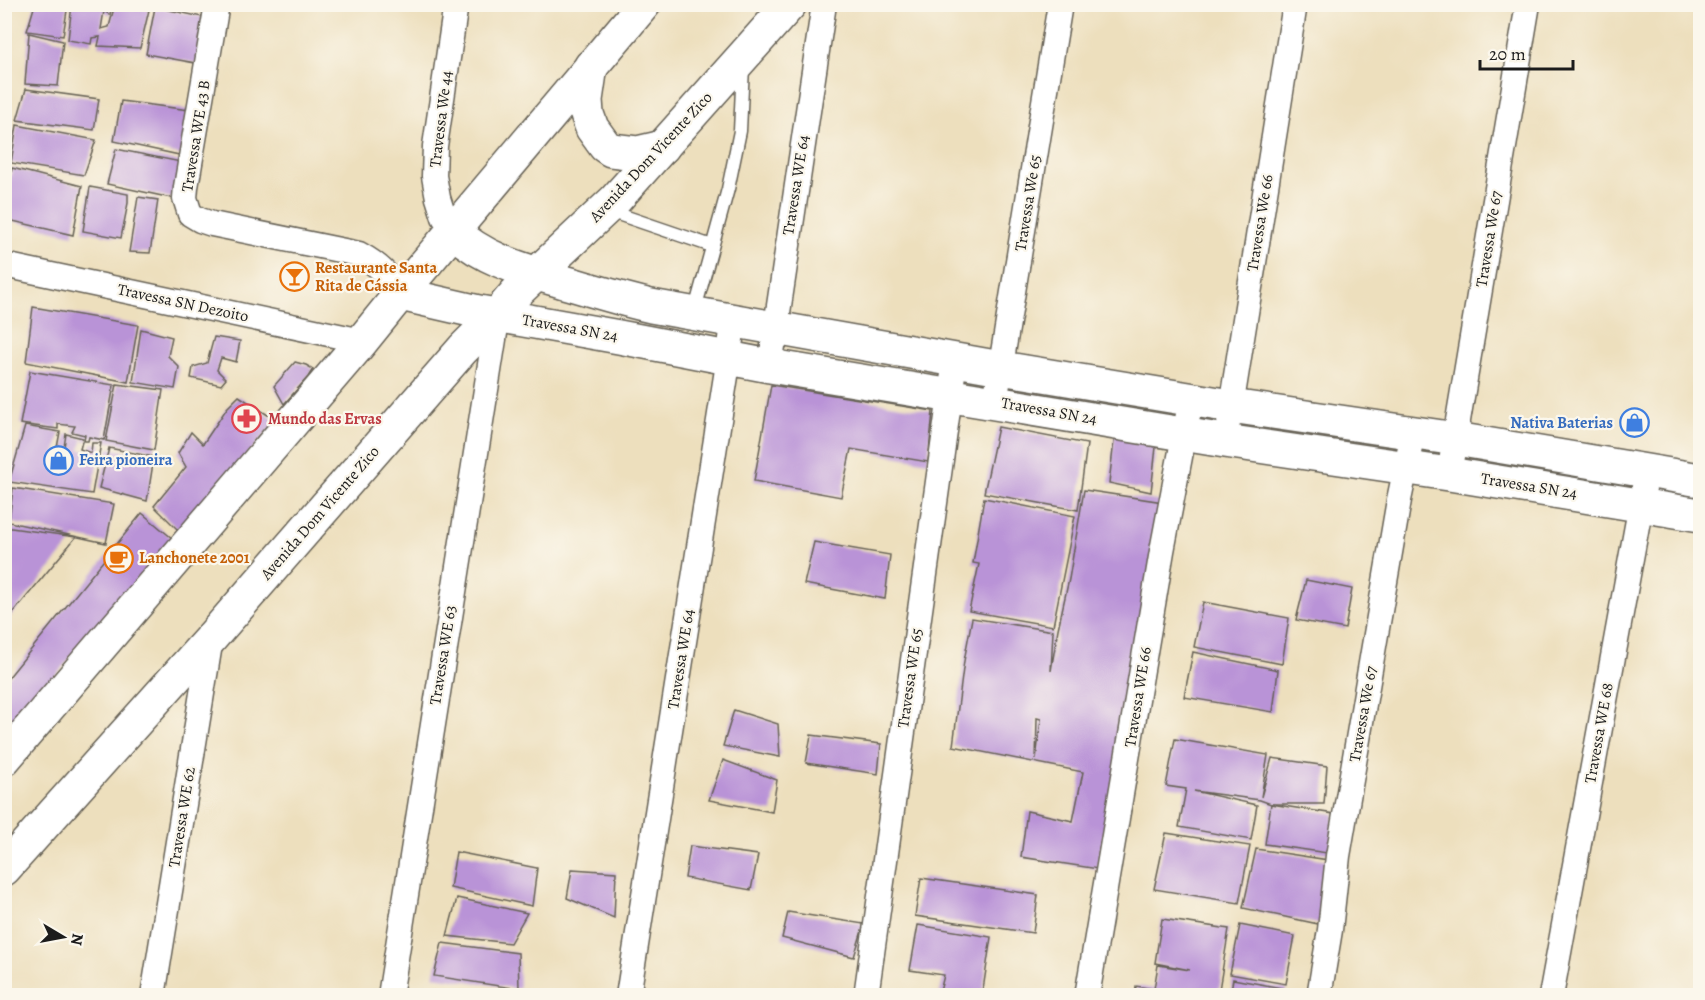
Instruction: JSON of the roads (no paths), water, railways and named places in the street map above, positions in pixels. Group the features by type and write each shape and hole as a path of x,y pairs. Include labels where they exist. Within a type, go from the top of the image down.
{"main road":[{"path":"4,759 362,341 644,4"},
{"name":"Avenida Dom Vicente Zico","path":"4,869 211,638 463,349 516,293 606,210 790,4"},
{"path":"591,66 586,100 587,114 592,128 605,146 611,150 637,153 663,147"},
{"name":"Travessa SN 24","path":"453,231 465,242 492,258 537,274 615,297 694,314 1231,406 1456,439 1647,471 1700,477"},
{"name":"Travessa SN 24","path":"400,294 479,312 770,366 1225,441 1696,514"}],"street":[{"name":"Travessa WE 43 B","path":"218,4 186,187 185,198 190,214 212,224 359,254 375,264 390,278 400,294"},
{"name":"Travessa We 44","path":"453,231 444,217 434,176 435,146 456,4"},
{"name":"Travessa WE 64","path":"770,366 824,4"},
{"name":"Travessa We 65","path":"995,402 1060,4"},
{"name":"Travessa We 66","path":"1225,441 1295,4"},
{"name":"Travessa We 67","path":"1449,474 1528,4"},
{"name":"Travessa SN Dezoito","path":"4,265 362,341"},
{"name":"Travessa WE 63","path":"390,996 498,314"},
{"name":"Travessa WE 64","path":"628,996 733,321"},
{"name":"Travessa WE 65","path":"866,996 955,360"},
{"name":"Travessa WE 66","path":"1087,996 1160,563 1191,399"},
{"name":"Travessa We 67","path":"1319,996 1330,930 1338,856 1399,500 1413,433"},
{"name":"Travessa WE 68","path":"1551,996 1647,471"},
{"path":"1696,514 1700,477"},
{"name":"Travessa WE 62","path":"153,996 211,638"}],"lane":[{"path":"694,314 728,189 740,131 744,56"},
{"path":"606,210 712,246"}],"place":[{"name":"Restaurante Santa Rita de Cássia","path":"294,277"},
{"name":"Mundo das Ervas","path":"247,419"},
{"name":"Nativa Baterias","path":"1634,423"},
{"name":"Feira pioneira","path":"58,460"},
{"name":"Lanchonete 2001","path":"118,558"}]}
